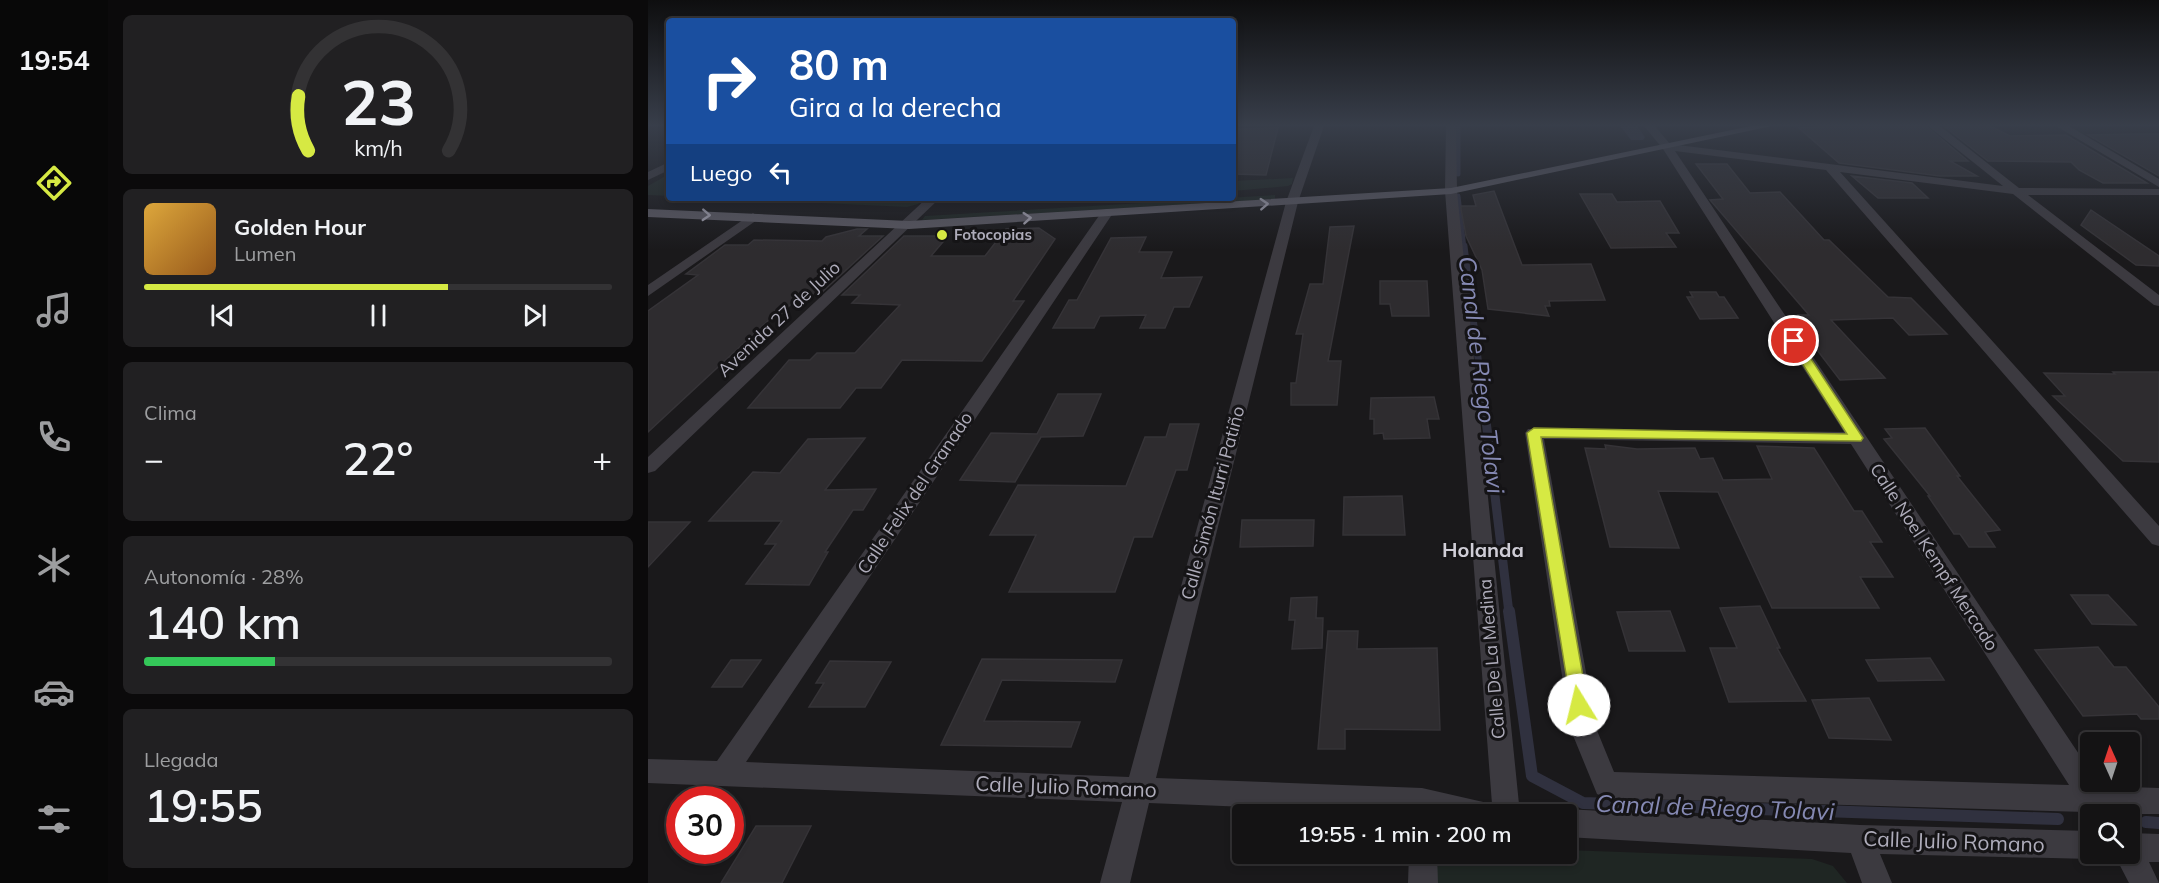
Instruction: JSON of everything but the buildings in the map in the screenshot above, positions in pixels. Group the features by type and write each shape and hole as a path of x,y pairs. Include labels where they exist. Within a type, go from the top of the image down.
{"main road":[{"path":"648,213 753,218 912,219 1107,213 1293,196 1451,185 1541,167"},
{"path":"1236,193 1293,196"},
{"path":"648,201 912,219 1127,201"}],"street":[{"path":"648,177 665,167"},
{"name":"Calle Simón Iturri Patiño","path":"1115,883 1293,196 1304,167"},
{"path":"1451,167 1451,185"},
{"name":"Calle Noel Kempf Mercado","path":"1680,167 2097,804"},
{"path":"1820,167 2016,191 2159,192"},
{"path":"1986,167 2159,302"},
{"path":"2131,167 2159,184"},
{"path":"1832,169 2159,539"},
{"name":"Calle De La Medina","path":"1451,185 1505,804"},
{"name":"Avenida 27 de Julio","path":"648,466 931,201"},
{"name":"Calle Felix del Granado","path":"724,773 1107,213"},
{"path":"648,291 753,218"},
{"path":"1857,438 1534,433 1583,728 1606,785 2080,805"},
{"name":"Calle Julio Romano","path":"648,771 1138,790 1359,804"},
{"path":"2122,804 2159,801"},
{"name":"Calle Julio Romano","path":"1577,824 1860,839 2080,846"},
{"path":"1860,839 1877,883"},
{"path":"2140,847 2159,848"},
{"path":"1423,864 1424,883"},
{"path":"2134,864 2146,883"}],"shaded area":[{"path":"666,176 666,196 648,195 648,186"},
{"path":"1293,178 1292,184 1288,186 1236,191 1236,181"},
{"path":"1275,195 1275,199 922,220 925,216 1175,201 1236,201 1236,197"},
{"path":"778,201 921,201 907,207"},
{"path":"1577,850 1812,859 1833,866 1847,883 1437,883 1439,864 1577,864"}],"waterway":[{"name":"Canal de Riego Tolavi","path":"1458,167 1458,174"},
{"name":"Canal de Riego Tolavi","path":"1458,196 1464,248"},
{"name":"Canal de Riego Tolavi","path":"1464,246 1484,406"},
{"name":"Canal de Riego Tolavi","path":"1484,404 1509,613"},
{"name":"Canal de Riego Tolavi","path":"1509,611 1532,776 1583,803 2058,819"},
{"name":"Canal de Riego Tolavi","path":"2146,822 2159,823"}],"place":[{"name":"Fotocopias","path":"942,235"}],"district":[{"name":"Holanda","path":"1483,550"}],"route":[{"path":"1579,705 1534,433 1857,438 1794,341"}]}
